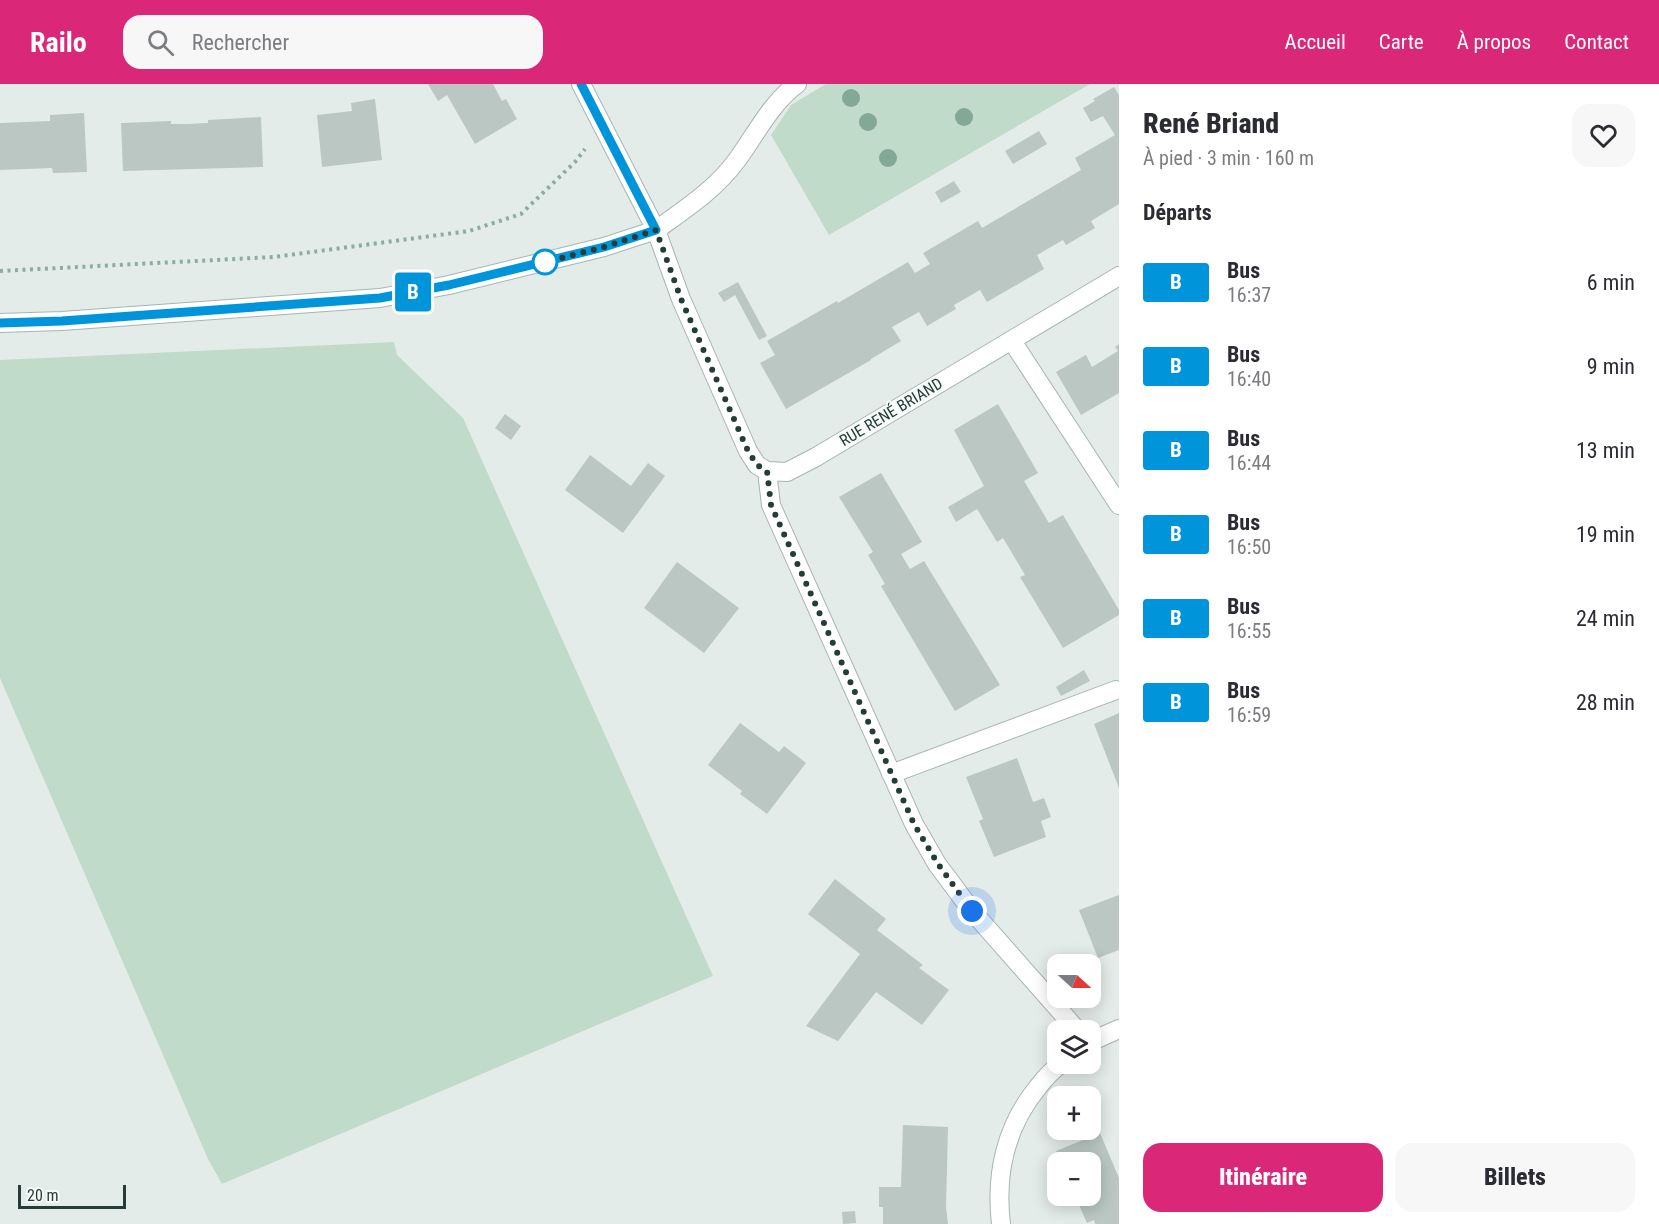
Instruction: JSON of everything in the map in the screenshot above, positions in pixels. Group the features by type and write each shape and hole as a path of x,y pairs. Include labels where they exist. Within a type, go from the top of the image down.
{"street":[{"path":"581,84 656,230 681,299 748,451 757,465 767,471 771,505 914,824 938,864 965,902 1068,1020"},
{"path":"0,323 74,320 380,298 449,285 604,247 656,230 714,186 736,162 780,99 797,84"},
{"name":"RUE RENÉ BRIAND","path":"767,471 787,472 806,462 1119,276"},
{"path":"1011,341 1119,505"},
{"path":"891,774 1116,690"},
{"path":"1101,1037 1119,1029"},
{"path":"1000,1224 1000,1174 1009,1135 1025,1103 1049,1074"}],"path":[{"path":"0,271 274,257 469,231 521,214 575,162 603,124"}],"green space":[{"path":"826,84 1090,84 829,235 771,135 791,105"},
{"path":"394,342 397,355 463,418 713,976 222,1184 208,1159 0,678 0,360"}],"building":[{"path":"428,84 493,84 502,101 506,99 517,119 475,144 447,95 438,101"},
{"path":"1114,87 1119,95 1119,204 1091,221 1095,228 1066,245 1063,240 1037,255 1044,269 987,302 980,290 954,305 956,309 927,326 919,312 892,327 901,341 786,409 760,363 775,355 767,341 908,262 915,273 930,264 923,253 978,221 982,228 1081,170 1075,158 1115,135 1103,116 1091,122 1083,108 1095,101 1093,99"},
{"path":"375,99 382,160 322,167 317,115 352,111 351,103"},
{"path":"84,113 87,172 53,173 52,168 0,170 0,123 50,121 50,115"},
{"path":"261,117 263,167 123,171 121,123 171,121 171,124 188,124 208,123 208,120"},
{"path":"1039,131 1047,144 1013,164 1005,151"},
{"path":"954,181 961,192 941,203 935,192"},
{"path":"738,282 767,336 759,340 735,295 724,302 718,293"},
{"path":"1119,344 1119,393 1081,415 1056,372 1086,355 1092,367 1118,351 1115,347"},
{"path":"998,404 1038,473 1024,481 1049,523 1063,515 1119,610 1119,615 1063,648 1020,577 1025,575 1003,538 997,542 977,509 956,522 948,507 984,486 954,430"},
{"path":"505,414 521,426 511,440 495,428"},
{"path":"590,455 631,486 648,463 665,476 623,533 565,490"},
{"path":"881,473 922,542 901,554 910,569 924,561 1000,685 955,711 881,586 885,584 868,555 873,552 839,497"},
{"path":"677,562 739,608 704,653 644,608"},
{"path":"1084,670 1090,681 1061,696 1056,687"},
{"path":"1119,713 1119,788 1094,724"},
{"path":"740,723 779,752 784,746 806,763 767,814 740,794 742,791 708,765"},
{"path":"1017,758 1033,802 1044,798 1051,817 1041,821 1046,837 994,857 979,821 983,819 966,777"},
{"path":"835,879 886,919 877,930 923,965 919,968 949,990 922,1025 876,992 838,1041 806,1026 860,954 808,914"},
{"path":"1119,895 1119,950 1101,957 1101,954 1096,954 1079,910"},
{"path":"903,1125 948,1127 946,1207 948,1224 883,1224 883,1207 879,1207 879,1187 901,1187"},
{"path":"1101,1135 1119,1178 1119,1224 1095,1224 1094,1220 1087,1223 1079,1206 1101,1206 1101,1152 1056,1151 1083,1140 1101,1140"},
{"path":"855,1211 856,1223 843,1224 842,1212"}],"bus line":[{"name":"B","path":"0,323 62,321 380,298 449,285 604,247 656,230 581,84"}],"route":[{"path":"545,262 538,264 633,239 656,230 681,299 748,451 757,465 767,471 771,505 914,824 938,864 972,911"}]}
